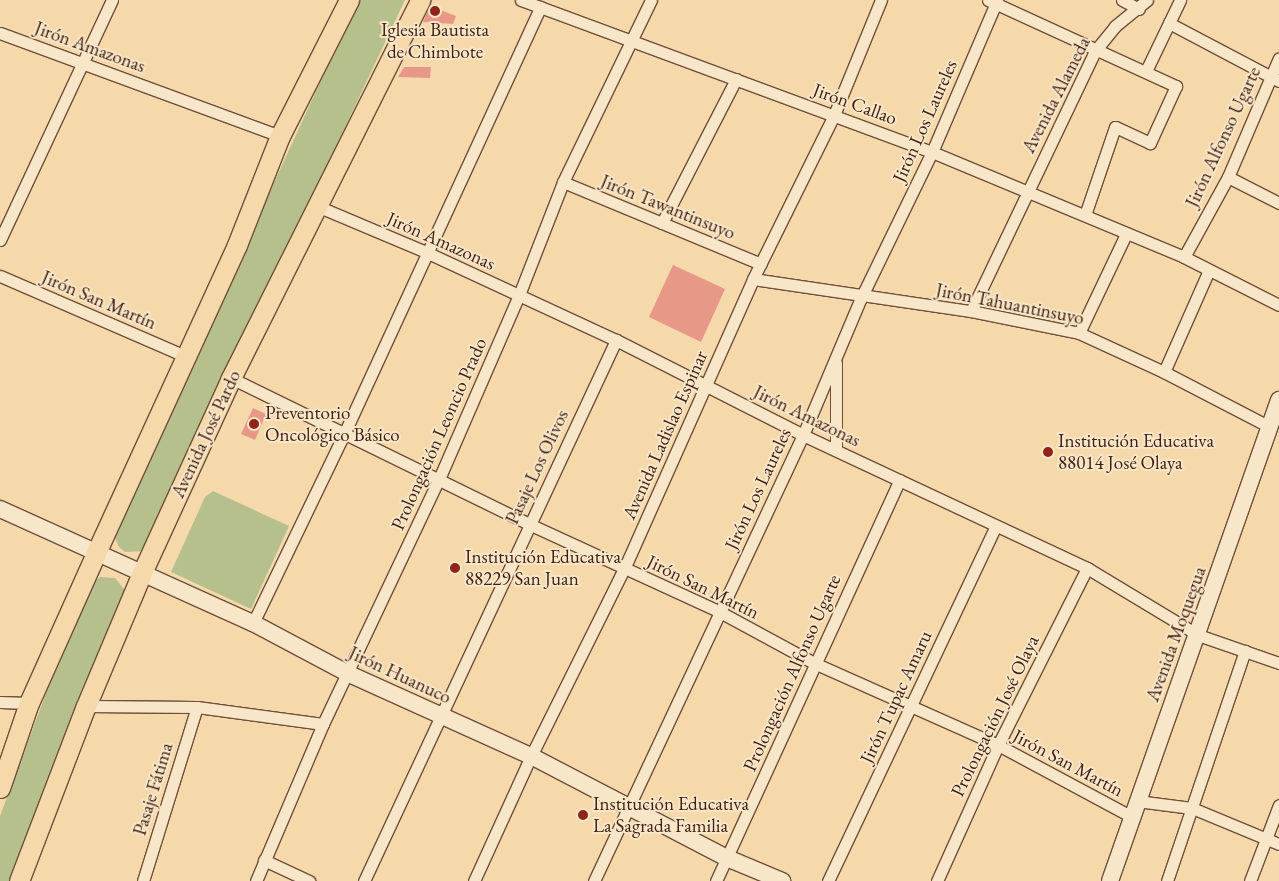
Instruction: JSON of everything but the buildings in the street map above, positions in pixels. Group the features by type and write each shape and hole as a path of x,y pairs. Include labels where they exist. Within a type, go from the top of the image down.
{"main road":[{"path":"0,788 29,704 185,356 237,245 280,136 349,0"},
{"name":"Avenida José Pardo","path":"19,881 86,706 141,575 231,378 420,0"},
{"name":"Avenida Moquegua","path":"1110,881 1279,400"},
{"name":"Jirón Huanuco","path":"0,509 141,575 253,623 347,674 531,756 627,804 727,858 782,881"}],"street":[{"path":"0,240 84,64 112,0"},
{"name":"Jirón Callao","path":"522,0 932,152 1184,257 1279,305"},
{"name":"Prolongación Leoncio Prado","path":"256,881 323,724 439,479 519,295 562,182 651,0"},
{"name":"Avenida Ladislao Espinar","path":"474,881 531,756 624,569 708,386 753,279 834,115 881,0"},
{"path":"1122,0 1139,9"},
{"name":"Avenida Alameda","path":"971,312 1026,192 1095,52 1115,26 1139,9 1147,0"},
{"path":"1146,71 1180,0"},
{"path":"993,1 1095,52 1146,71 1176,86 1150,142 1116,127 1085,215"},
{"name":"Jirón Los Laureles","path":"594,881 627,804 803,435 861,298 932,152 993,1"},
{"path":"253,623 344,434 540,7"},
{"path":"1170,23 1275,79"},
{"name":"Jirón Amazonas","path":"0,33 280,136"},
{"name":"Jirón Alfonso Ugarte","path":"1184,257 1228,177 1275,79 1279,58"},
{"path":"662,224 736,79"},
{"path":"1228,177 1279,203"},
{"name":"Jirón Tawantinsuyo","path":"562,182 761,264"},
{"name":"Jirón Amazonas","path":"316,206 426,252 616,340 803,435 1087,568 1198,635 1279,663"},
{"path":"1079,333 1126,234"},
{"path":"1164,372 1210,270"},
{"name":"Jirón San Martín","path":"0,276 185,356"},
{"name":"Jirón Tahuantinsuyo","path":"753,279 861,298 971,312 1079,333 1164,372 1270,427"},
{"name":"Pasaje Los Olivos","path":"364,881 616,340"},
{"path":"836,356 836,450"},
{"name":"Jirón San Martín","path":"231,378 529,524 720,612 814,663 998,745 1132,817"},
{"name":"Prolongación Alfonso Ugarte","path":"716,881 814,663 900,480"},
{"name":"Jirón Tupac Amaru","path":"828,881 996,527"},
{"name":"Prolongación José Olaya","path":"937,881 998,745 1087,568"},
{"path":"1167,881 1245,651"},
{"path":"0,702 29,704"},
{"path":"86,706 197,707 323,724"},
{"name":"Pasaje Fátima","path":"143,881 197,707"},
{"name":"Jirón San Martín","path":"1137,801 1192,808 1279,844"},
{"path":"1250,881 1279,805"},
{"path":"264,860 309,881"}],"green space":[{"path":"358,0 405,0 145,551 125,552 119,547 113,533"},
{"path":"213,491 289,526 251,609 171,572 205,497"},
{"path":"100,577 115,578 128,594 15,881 0,881 0,816 65,643 89,587"}],"place":[{"name":"Iglesia Bautista de Chimbote","path":"435,11"},
{"name":"Preventorio Oncológico Básico","path":"254,424"},
{"name":"Institución Educativa 88014 José Olaya","path":"1048,452"},
{"name":"Institución Educativa 88229 San Juan","path":"455,568"},
{"name":"Institución Educativa La Sagrada Familia","path":"583,815"}]}
